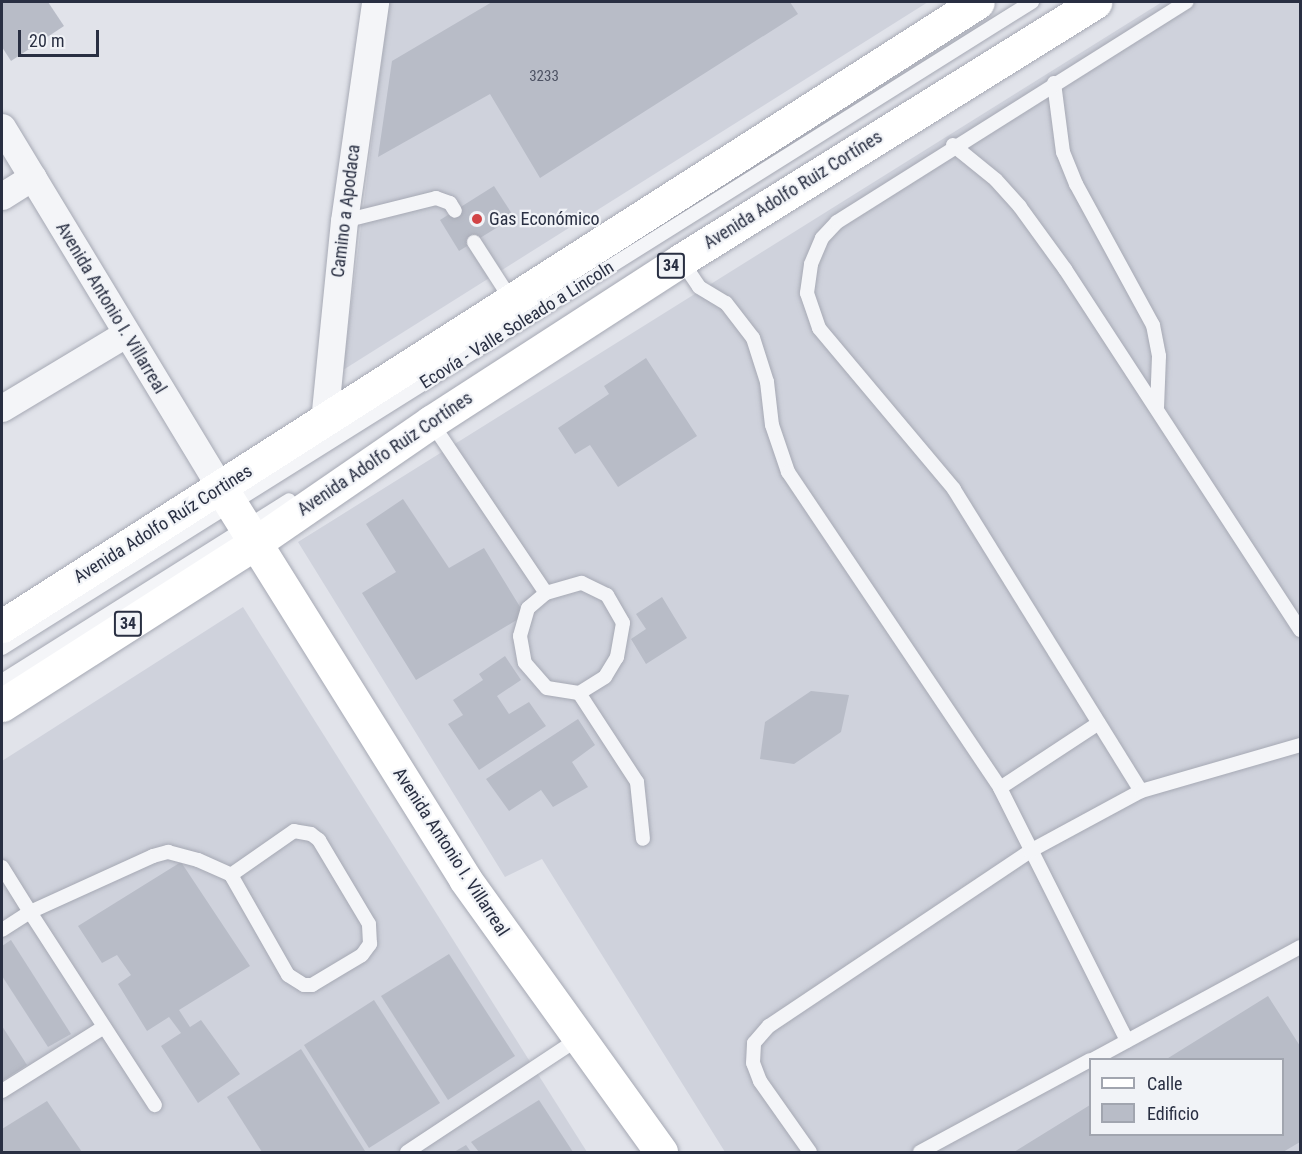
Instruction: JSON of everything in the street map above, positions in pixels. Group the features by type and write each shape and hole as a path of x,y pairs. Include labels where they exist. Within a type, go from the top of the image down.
{"main road":[{"name":"34","path":"324,422 978,2"},
{"name":"Avenida Adolfo Ruiz Cortínes","path":"238,516 431,422 681,260 1095,2"},
{"name":"Avenida Adolfo Ruíz Cortines","path":"2,705 238,516 324,422"},
{"name":"Avenida Adolfo Ruíz Cortines","path":"2,626 238,516"},
{"name":"Avenida Antonio I. Villarreal","path":"238,516 465,879 661,1152"}],"street":[{"name":"Camino a Apodaca","path":"324,422 344,221 375,2"},
{"name":"Avenida Antonio I. Villarreal","path":"2,127 125,334 238,516"},
{"path":"2,196 32,177"},
{"path":"2,408 125,334"}],"lane":[{"name":"Ecovía - Valle Soleado a Lincoln","path":"2,648 238,516 1032,2"},
{"path":"2,681 238,516 1084,2"},
{"path":"1141,790 954,489 819,328 807,293 811,264 822,238 837,222 953,145 1186,2"},
{"path":"1054,83 1063,153 1076,184 1153,325 1159,356 1157,407"},
{"path":"953,145 996,180 1020,207 1157,407 1300,630"},
{"path":"344,221 436,198 450,203 455,211"},
{"path":"474,242 512,301"},
{"path":"681,260 699,287 726,303 753,338 767,382 772,425 788,472 1000,788 1030,852 1127,1041"},
{"path":"431,422 546,593"},
{"path":"582,583 607,595 623,623 617,657 605,677 579,693 547,688 525,663 520,636 528,608 546,593 582,583"},
{"path":"579,693 637,782 643,838"},
{"path":"1000,788 1099,723"},
{"path":"810,1152 760,1081 753,1064 754,1043 769,1026 1030,852 1141,790 1300,745"},
{"path":"2,930 30,912 168,852 182,853 231,875 294,981 312,984 362,955 370,944 369,924 319,840 311,834 294,831 231,875"},
{"path":"2,867 155,1105"},
{"path":"1095,1058 1300,947"},
{"path":"2,1091 104,1027"},
{"path":"407,1152 579,1038"},
{"path":"920,1152 1089,1061"}],"shaded area":[{"path":"389,2 928,2 343,370"},
{"path":"1162,2 1300,2 1300,1152 725,1152 542,859 505,877 298,542"},
{"path":"243,607 587,1152 2,1152 2,761"}],"building":[{"path":"2,2 48,2 64,26 11,61 2,47"},
{"path":"492,2 790,2 798,14 540,178 490,94 378,157 392,61"},
{"name":"Gas Económico","path":"494,186 514,217 459,251 440,220"},
{"path":"646,358 697,436 618,487 590,445 575,454 558,428 609,394 604,386"},
{"path":"403,499 449,568 484,548 525,615 416,680 362,593 396,572 366,524"},
{"path":"662,597 687,638 646,664 631,639 646,629 636,614"},
{"path":"505,656 521,680 497,696 509,714 529,702 546,726 479,770 448,724 463,715 453,700 483,680 479,674"},
{"path":"811,691 849,695 841,732 794,764 760,759 765,722"},
{"path":"578,719 595,745 572,762 588,787 553,807 541,790 509,811 486,779"},
{"path":"181,862 250,966 179,1010 190,1027 201,1020 240,1074 198,1103 161,1046 181,1033 169,1017 147,1031 118,984 131,975 117,955 102,963 78,926"},
{"path":"11,940 71,1034 48,1047 2,976 2,946"},
{"path":"449,954 515,1056 448,1100 381,996"},
{"path":"1268,996 1300,1046 1300,1142 1283,1152 1014,1152 1089,1106 1089,1136 1284,1136 1284,1058 1168,1058"},
{"path":"374,1000 440,1103 369,1148 304,1045"},
{"path":"2,1026 27,1065 2,1081"},
{"path":"301,1049 365,1151 262,1152 227,1097"},
{"path":"539,1100 573,1152 479,1152 471,1142"},
{"path":"47,1101 82,1152 2,1152 2,1129"},
{"path":"466,1145 471,1152 454,1152"}],"place":[{"name":"Gas Económico","path":"477,219"}]}
